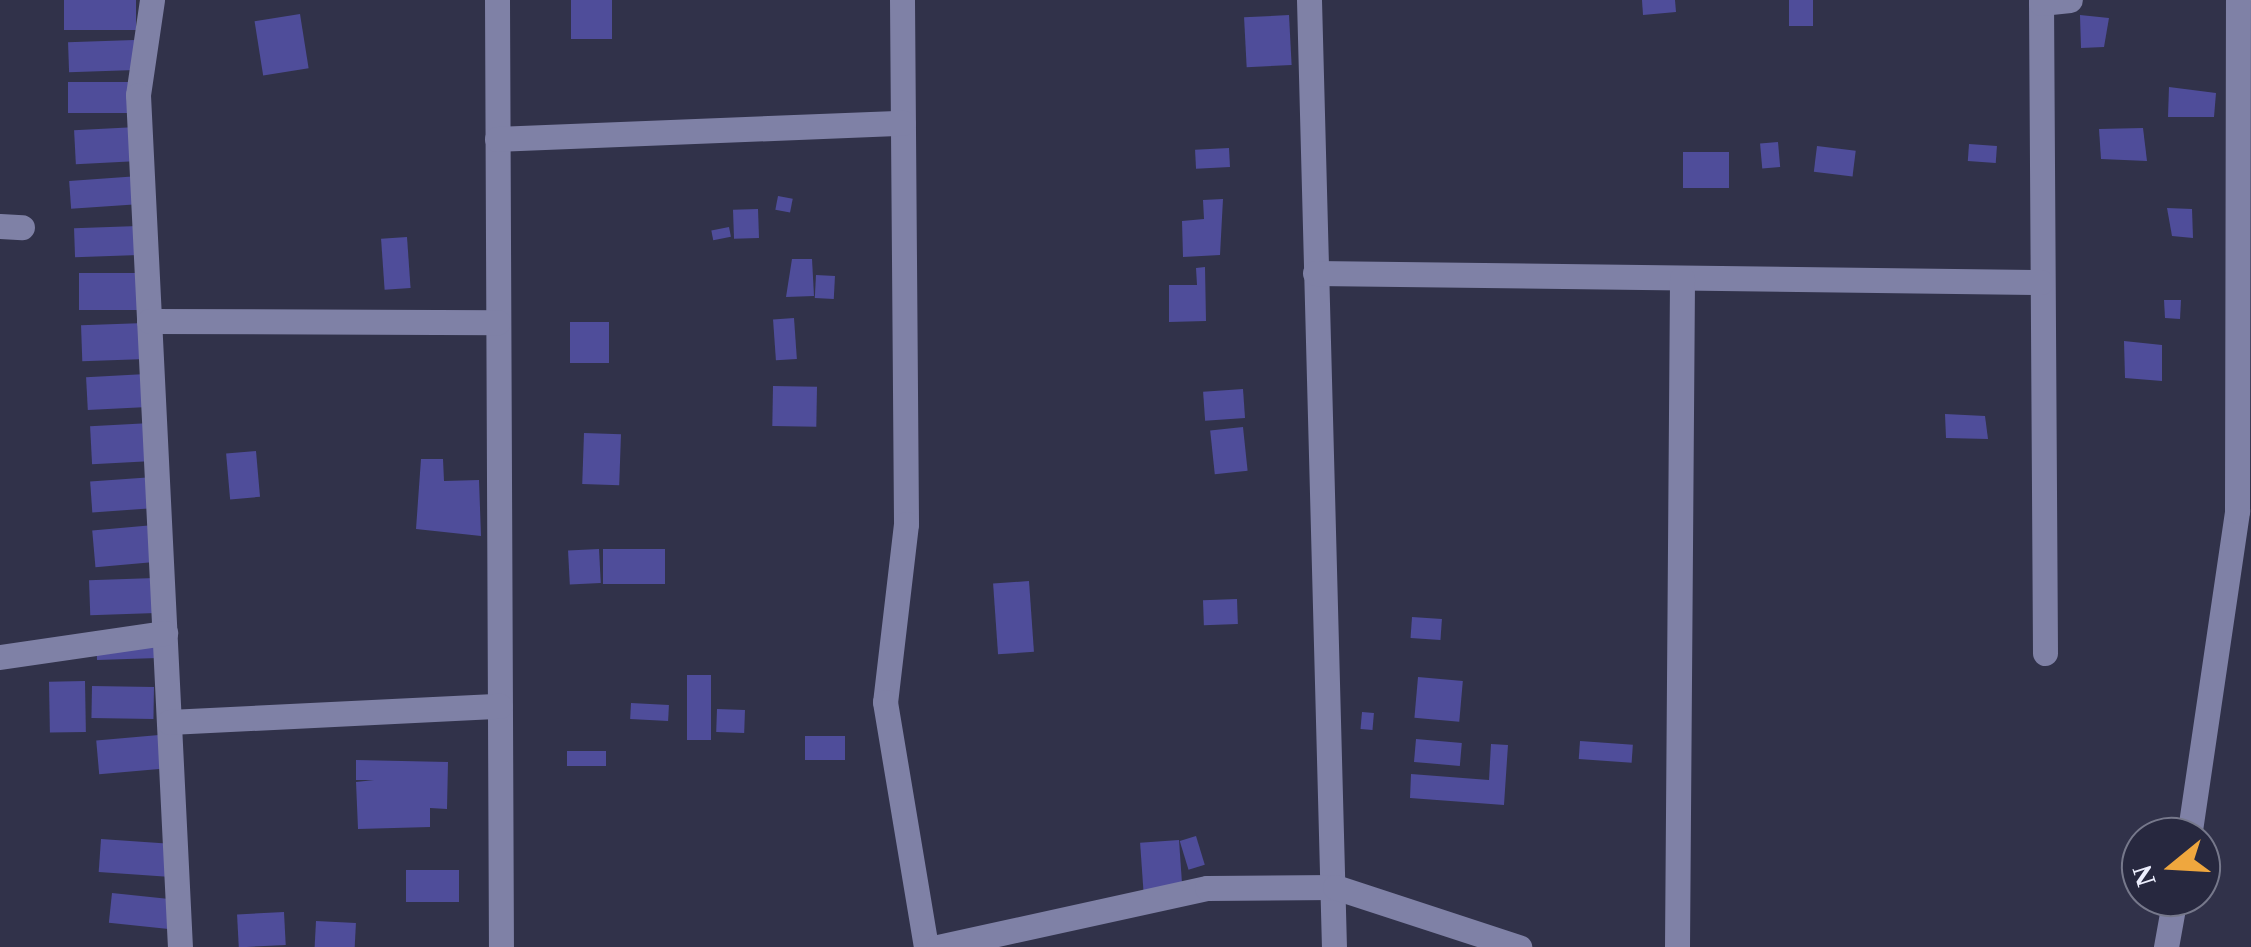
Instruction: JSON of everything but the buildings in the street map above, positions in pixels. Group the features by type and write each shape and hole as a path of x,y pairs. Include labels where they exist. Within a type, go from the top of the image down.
{"street":[{"path":"152,0 138,95 180,947"},
{"path":"496,0 501,947"},
{"path":"902,0 906,524 885,702 926,947"},
{"path":"1309,0 1325,802 1335,887 1334,947"},
{"path":"2045,654 2041,2 2070,0"},
{"path":"2192,817 2237,511 2238,0"},
{"path":"497,139 903,123"},
{"path":"1315,274 2041,282"},
{"path":"1677,947 1682,278"},
{"path":"149,321 498,322"},
{"path":"0,657 164,633"},
{"path":"169,722 500,706"},
{"path":"938,947 1208,888 1335,887 1519,947"},
{"path":"2166,947 2171,917"}]}
